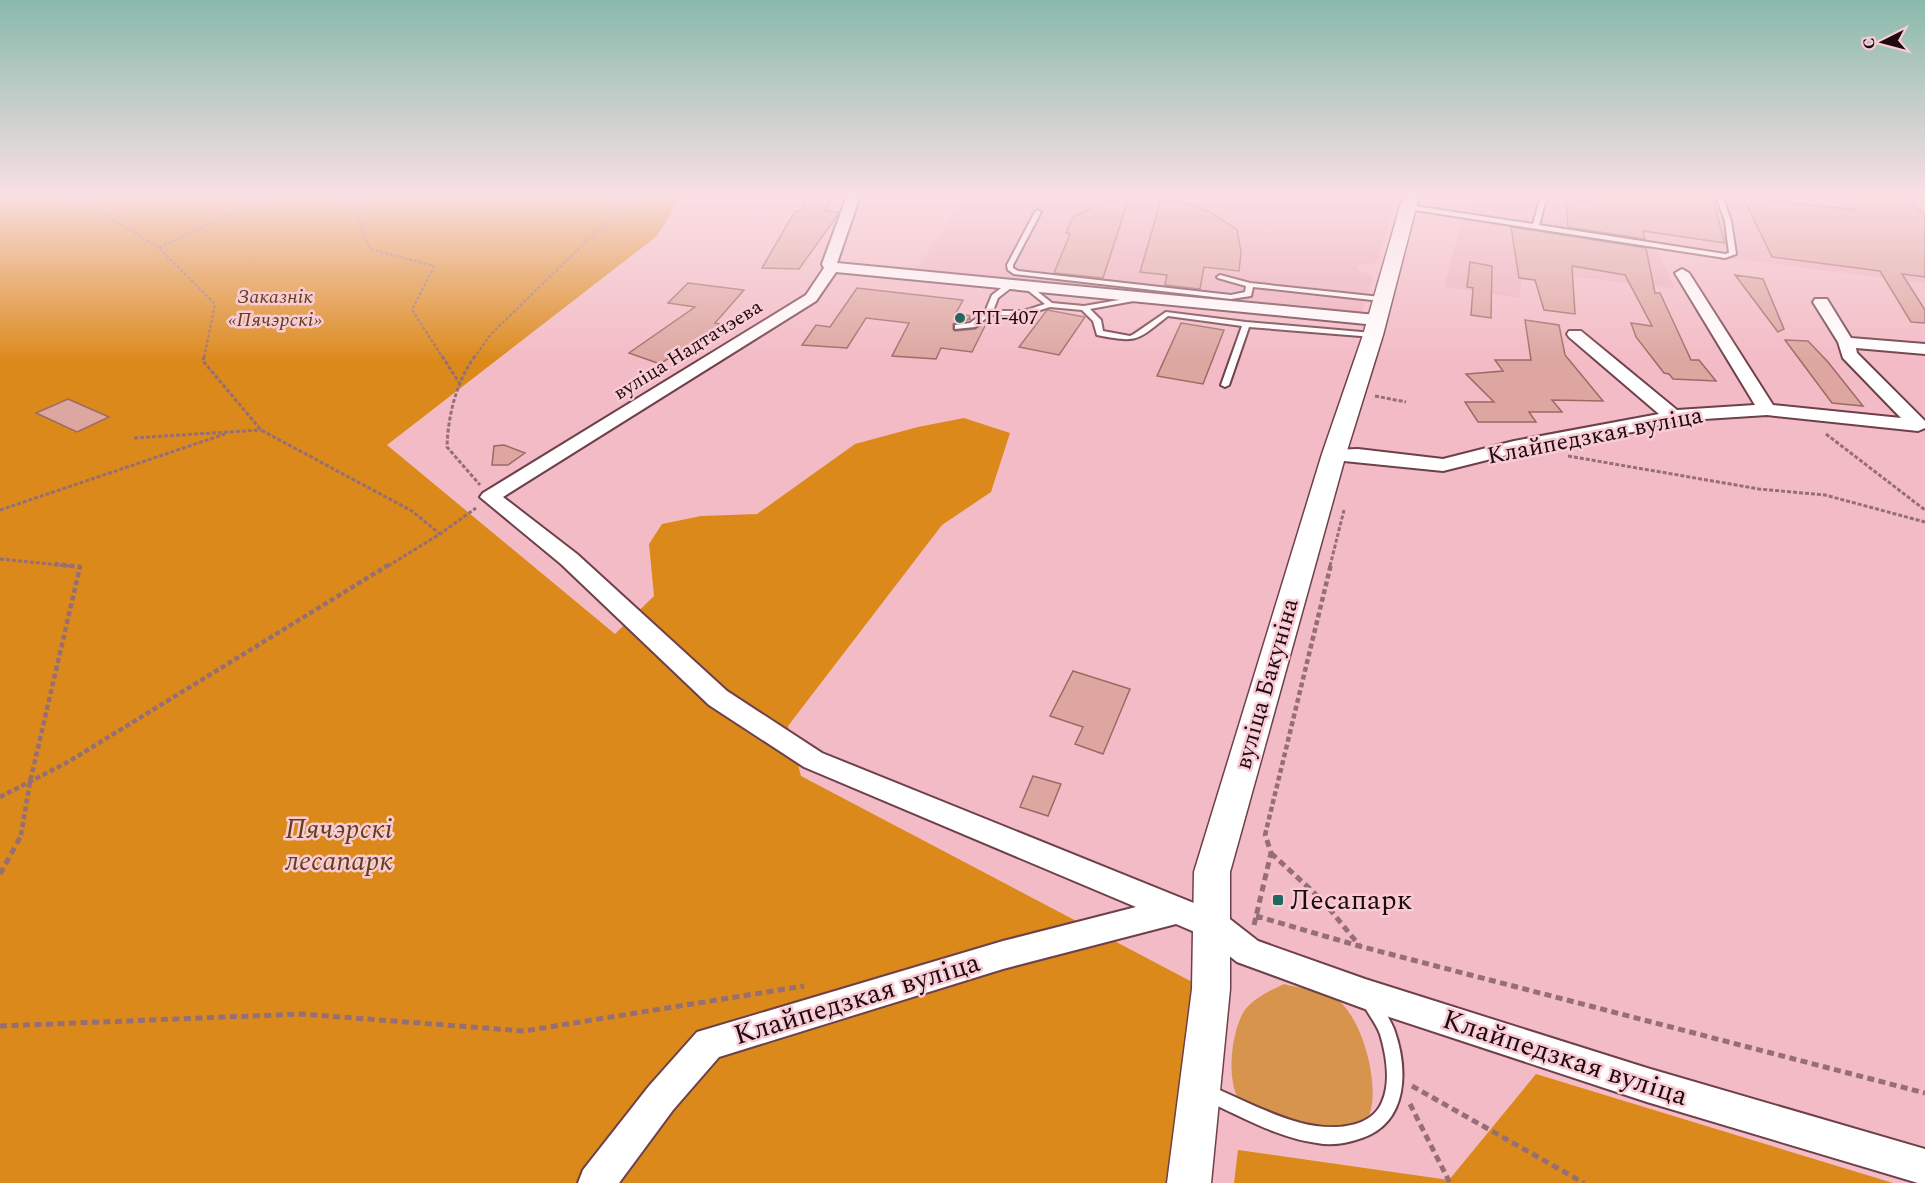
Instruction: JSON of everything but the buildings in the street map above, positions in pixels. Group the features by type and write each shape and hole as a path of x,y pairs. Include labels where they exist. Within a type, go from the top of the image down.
{"street":[{"name":"вуліца Надтачэева","path":"490,497 811,298 832,267 829,264 834,251"},
{"name":"вуліца Бакуніна","path":"1189,1183 1202,1090 1215,926 1212,872 1396,251"},
{"path":"832,267 1376,318"},
{"path":"1682,273 1767,410"},
{"path":"1821,302 1846,342 1925,349"},
{"path":"1575,334 1673,416"},
{"name":"Клайпедзкая вуліца","path":"1334,454 1443,465 1514,447 1638,425 1673,416 1767,410 1918,425 1849,354 1846,342"},
{"name":"Клайпедзкая вуліца","path":"490,497 569,559 718,698 813,760 1215,926 1248,952 1365,994 1647,1085 1925,1167"},
{"name":"Клайпедзкая вуліца","path":"596,1183 661,1098 709,1044 1003,955 1178,910"}],"lane":[{"path":"1017,251 1010,265 1010,269 1016,273 1231,297 1248,294 1250,285"},
{"path":"1694,251 1725,256 1733,254 1733,251"},
{"path":"1220,277 1376,318"},
{"path":"988,314 995,297 1020,285 1050,305"},
{"path":"958,327 972,325 988,314 1024,313 1050,305 1084,308 1144,297"},
{"path":"1084,308 1096,320 1100,333 1130,338 1137,336 1166,314 1246,324 1376,318"},
{"path":"1225,385 1246,324"},
{"path":"1202,1090 1301,1131 1331,1136 1369,1128 1381,1118 1393,1101 1395,1077 1386,1030 1365,994"}],"path":[{"path":"162,251 215,304 203,361 261,430 412,511 440,534"},
{"path":"378,251 434,266 412,310 460,384"},
{"path":"0,797 68,762 440,534 490,497 447,447 448,419 460,384 467,367 491,334 576,251"},
{"path":"1372,406 1378,385"},
{"path":"1375,396 1406,402"},
{"path":"1798,412 1925,510"},
{"path":"134,438 261,430"},
{"path":"0,510 225,434"},
{"path":"1561,455 1759,489 1825,495 1925,522"},
{"path":"1347,501 1265,834 1271,853 1323,901 1359,946"},
{"path":"0,560 80,567 30,782 21,837 0,874"},
{"path":"1248,952 1271,853"},
{"path":"1256,916 1359,946 1925,1093"},
{"path":"0,1026 302,1014 524,1031 816,984"},
{"path":"1395,1077 1450,1183"},
{"path":"1395,1077 1584,1183"}],"shaded area":[{"path":"929,251 1380,251 1377,263 1357,265 1357,269 1373,276 1369,292 1355,293 1354,300 1365,302 1361,315 915,271"},
{"path":"1453,251 1657,251 1675,289 1523,270 1519,298 1444,287"},
{"path":"1673,251 1925,251 1925,283"},
{"path":"1284,984 1330,995 1351,1015 1359,1030 1370,1066 1372,1100 1369,1115 1356,1132 1324,1137 1264,1118 1250,1112 1241,1104 1232,1080 1232,1050 1238,1023 1246,1008 1261,996"}],"green space":[{"name":"Пячэрскі лесапарк","path":"0,251 637,251 387,445 615,634 654,596 649,544 662,524 701,516 757,514 855,444 918,427 964,418 1010,433 991,492 942,525 788,726 801,776 1198,985 1169,1183 0,1183"},
{"path":"1536,1074 1893,1183 1234,1183 1238,1150 1449,1180"}],"place":[{"name":"ТП-407","path":"960,318"},
{"name":"Лесапарк","path":"1278,900"}],"park label":[{"name":"Заказнік «Пячэрскі»","path":"275,308"}]}
